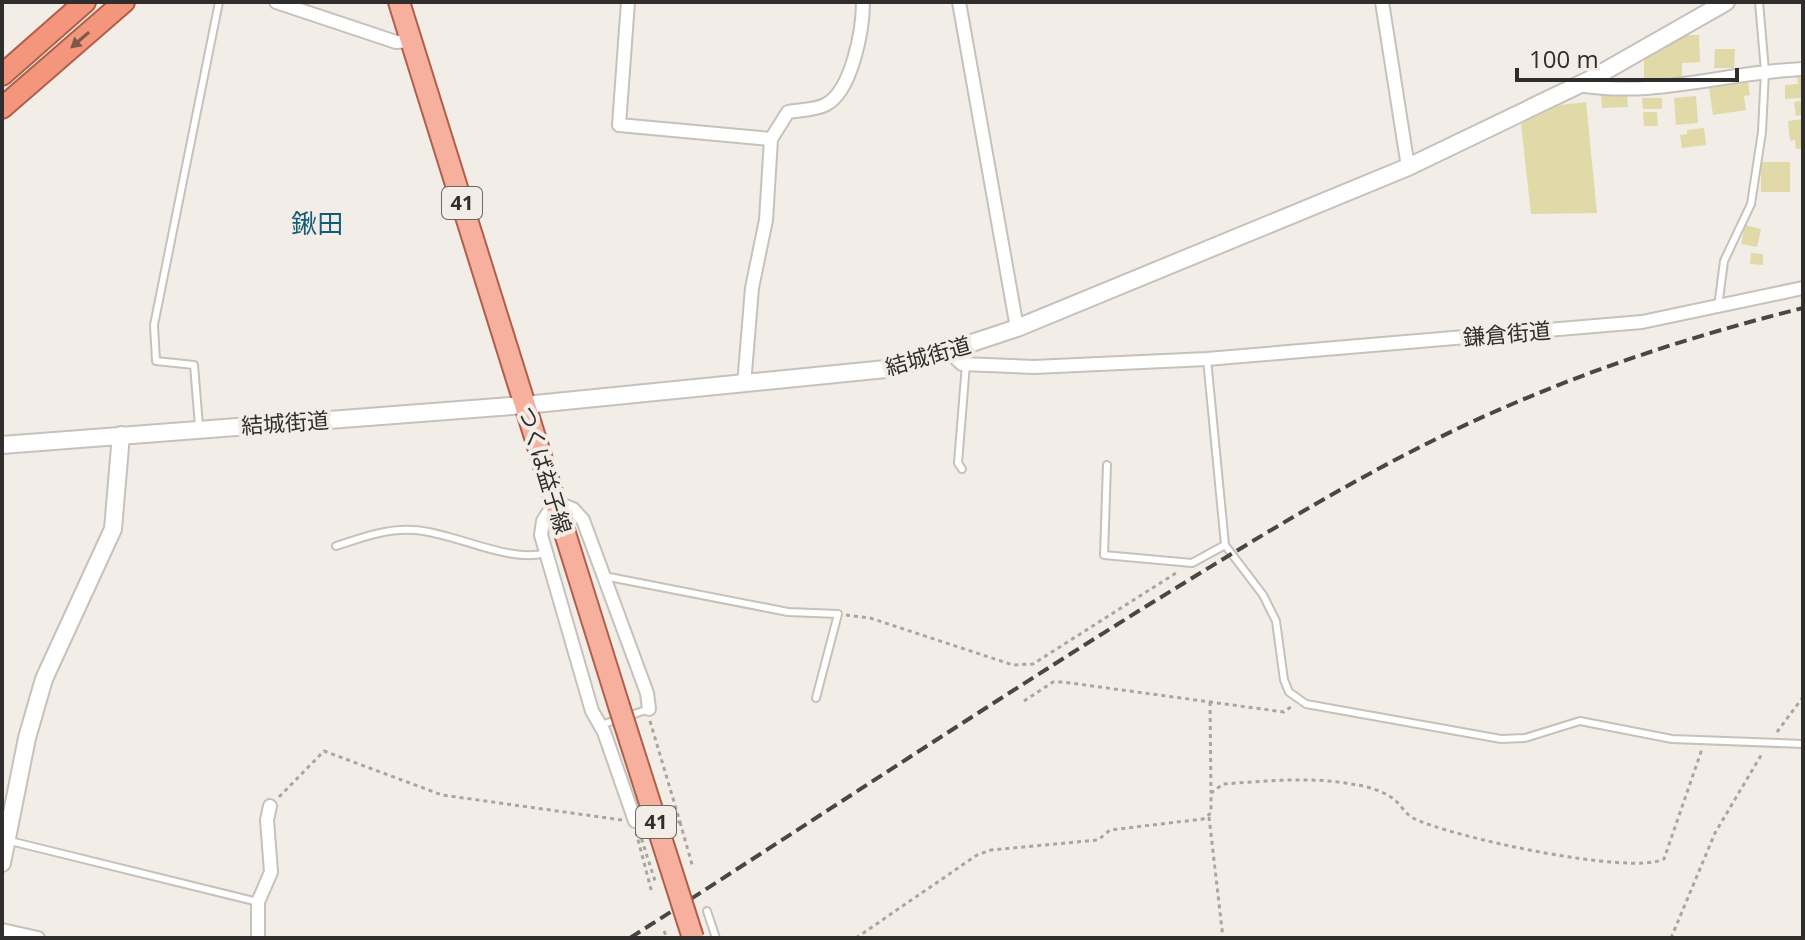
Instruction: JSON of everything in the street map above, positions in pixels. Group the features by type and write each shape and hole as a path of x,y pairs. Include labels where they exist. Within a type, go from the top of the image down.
{"highway":[{"path":"2,75 85,2"},
{"path":"2,108 124,2"}],"main road":[{"name":"つくば益子線","path":"399,2 619,706 683,935"}],"street":[{"path":"276,2 396,42 411,41"},
{"path":"628,2 619,125 771,139"},
{"path":"744,385 752,288 766,220 771,139 788,112 826,105 844,87 863,25 863,2"},
{"path":"959,2 1017,328"},
{"path":"1382,2 1408,167"},
{"name":"結城街道","path":"2,445 525,405 896,368 1017,328 1408,167 1578,85 1726,2"},
{"path":"1578,85 1613,91 1690,86 1765,71 1803,69"},
{"name":"鎌倉街道","path":"966,364 1034,367 1207,359 1642,322 1803,288"},
{"path":"949,352 966,364"},
{"path":"2,863 8,806 44,679 113,529 121,435"},
{"path":"635,821 601,725 592,711 546,553 541,527 555,502 573,509 583,520 647,693 649,709"},
{"path":"258,938 258,902 271,872 267,820 270,806"},
{"path":"2,930 38,938"}],"lane":[{"path":"200,430 194,365 156,361 154,325 219,2"},
{"path":"1718,307 1724,261 1751,204 1762,132 1765,71 1759,2"},
{"path":"1207,359 1225,545 1263,595 1276,621 1284,680 1295,699 1306,704 1501,739 1525,738 1580,721 1641,735 1704,741 1803,744"},
{"path":"962,469 958,463 966,364"},
{"path":"1107,465 1104,555 1192,563 1225,545"},
{"path":"336,546 374,534 417,530 524,555 546,553"},
{"path":"604,576 788,612 838,614 816,698"},
{"path":"601,725 649,709"},
{"path":"6,840 258,902"},
{"path":"707,911 716,938"}],"path":[{"path":"838,614 870,618 1013,665 1033,664 1192,563"},
{"path":"1024,701 1053,682 1284,712 1295,699"},
{"path":"1777,732 1803,697"},
{"path":"1210,702 1209,817 1223,938"},
{"path":"649,709 693,868"},
{"path":"1211,793 1223,784 1239,783 1322,781 1357,785 1393,798 1411,817 1500,843 1592,860 1654,864 1664,859 1704,741"},
{"path":"270,806 324,751 442,795 635,821 636,843 652,893"},
{"path":"1671,938 1715,833 1762,753"},
{"path":"856,938 977,855 991,850 1098,840 1110,830 1209,817"},
{"path":"665,822 680,822"},
{"path":"643,844 656,884 660,883"},
{"path":"664,931 669,938"},
{"path":"669,938 670,933 683,935"}],"building":[{"path":"1677,35 1699,35 1700,62 1682,63 1682,81 1644,80 1644,54"},
{"path":"1715,49 1735,49 1734,68 1714,68"},
{"path":"1797,77 1803,77 1803,98 1785,99 1785,85 1798,84"},
{"path":"1748,82 1750,95 1744,96 1746,110 1713,115 1709,88"},
{"path":"1627,94 1628,107 1602,108 1601,95"},
{"path":"1696,96 1698,123 1676,125 1674,98"},
{"path":"1642,98 1662,98 1662,109 1643,109"},
{"path":"1803,100 1803,115 1796,116 1794,102"},
{"path":"1586,102 1597,213 1531,214 1521,124 1560,105"},
{"path":"1643,112 1657,112 1658,126 1644,126"},
{"path":"1803,119 1803,149 1796,149 1795,140 1790,141 1788,121"},
{"path":"1704,128 1706,145 1682,148 1680,135 1687,134 1687,130"},
{"path":"1761,162 1790,162 1790,192 1761,192"},
{"path":"1745,225 1761,229 1757,247 1741,244"},
{"path":"1751,253 1763,254 1763,265 1750,264"}],"railway":[{"path":"630,938 1145,607 1369,474 1462,426 1582,376 1691,339 1803,308"}],"district":[{"name":"鍬田","path":"317,224"}]}
